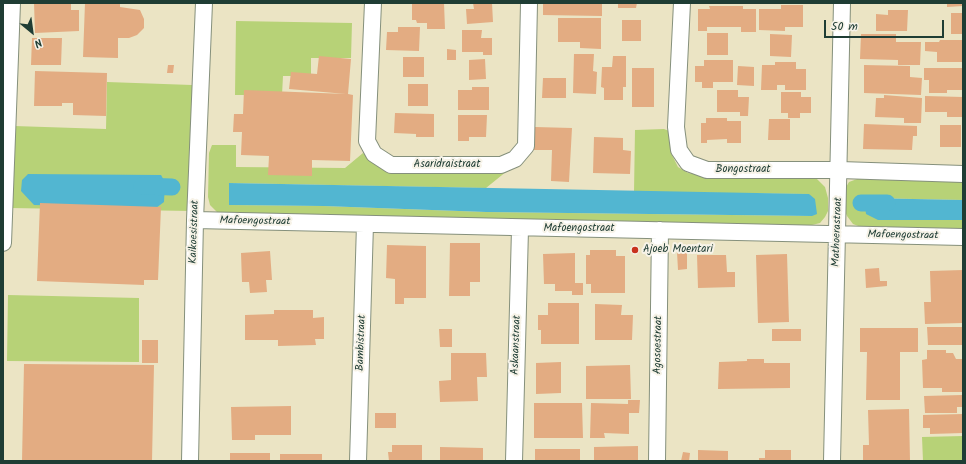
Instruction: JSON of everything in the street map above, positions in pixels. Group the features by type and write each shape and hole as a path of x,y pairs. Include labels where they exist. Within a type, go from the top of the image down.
{"street":[{"path":"3,243 12,3"},
{"name":"Kaikoesistraat","path":"190,461 195,220 204,3"},
{"name":"Asaridraistraat","path":"373,3 367,141 374,154 391,164 501,165 515,159 526,146 529,3"},
{"name":"Bongostraat","path":"682,3 676,127 679,150 688,163 707,170 840,170 963,174"},
{"name":"Mathoerastraat","path":"832,461 840,170 842,3"},
{"name":"Mafoengostraat","path":"195,220 520,229 660,230 963,237"},
{"name":"Bambistraat","path":"358,461 365,224"},
{"name":"Askaanstraat","path":"514,461 520,229"},
{"name":"Agosoestraat","path":"657,461 660,230"}],"green space":[{"path":"236,21 352,23 351,58 311,58 311,76 283,76 282,95 235,95"},
{"path":"107,82 192,85 191,211 10,208 14,126 106,129"},
{"path":"664,129 669,131 671,153 678,167 688,173 715,177 816,178 825,187 828,198 828,211 825,217 820,223 808,226 228,215 217,212 210,205 208,197 209,153 212,145 236,145 236,167 345,168 363,153 385,169 507,171 486,188 229,183 229,205 323,206 486,212 812,216 809,194 634,192 635,130"},
{"path":"857,179 963,181 963,200 865,198 928,219 963,220 963,230 861,227 853,224 844,209 845,189 849,182"},
{"path":"8,295 139,298 139,362 7,361"},
{"path":"963,436 963,461 923,461 922,437"}],"water":[{"path":"28,174 161,175 165,182 164,202 156,208 34,205 21,191 22,180"},
{"path":"229,183 809,194 815,199 817,214 812,216 486,212 323,206 229,205"},
{"path":"864,198 963,200 963,220 878,220 866,214"}],"building":[{"path":"34,3 71,3 71,10 79,10 79,31 35,33"},
{"path":"85,3 120,3 120,7 140,10 144,19 144,28 137,35 129,38 118,38 118,58 83,57"},
{"path":"412,3 444,3 445,29 427,29 427,23 417,23 416,20 412,20"},
{"path":"473,3 492,3 493,22 467,24 466,9 474,9"},
{"path":"543,3 602,3 602,16 543,15"},
{"path":"618,3 637,3 636,8 618,8"},
{"path":"947,3 963,3 963,6 947,7"},
{"path":"781,5 803,5 803,27 785,27 785,31 759,30 759,9 781,9"},
{"path":"709,6 743,6 743,9 756,9 756,32 741,32 741,27 707,27 707,31 698,31 698,9 710,9"},
{"path":"888,10 908,10 907,31 876,31 876,14 888,15"},
{"path":"951,13 963,13 963,34 951,34"},
{"path":"558,18 601,18 601,49 580,48 580,42 558,42"},
{"path":"622,20 641,20 641,41 622,41"},
{"path":"398,27 420,27 419,51 386,50 387,32 398,32"},
{"path":"462,30 482,30 481,38 492,38 492,55 483,55 483,52 462,52"},
{"path":"707,33 728,33 728,55 707,55"},
{"path":"770,34 792,35 791,57 770,56"},
{"path":"861,34 896,34 896,42 921,42 920,65 898,65 898,60 860,59"},
{"path":"32,38 62,38 61,65 31,65"},
{"path":"940,40 963,40 963,62 937,62 937,52 925,51 925,42 939,42"},
{"path":"447,49 456,50 456,60 447,60"},
{"path":"574,54 594,54 593,71 597,72 596,94 573,93"},
{"path":"319,56 351,59 348,94 353,95 350,161 312,160 312,176 268,175 269,156 241,155 242,132 233,132 234,114 243,114 244,90 346,94 289,89 291,72 317,74"},
{"path":"613,56 626,56 626,87 623,87 623,100 604,100 604,88 601,87 602,67 612,67"},
{"path":"403,57 424,57 424,77 403,77"},
{"path":"485,59 486,79 469,80 469,60"},
{"path":"704,60 733,60 733,82 713,82 713,88 702,88 702,82 695,82 695,66 704,66"},
{"path":"775,62 796,62 796,69 806,69 806,90 785,90 785,85 777,85 777,90 761,90 762,65 775,65"},
{"path":"168,65 174,65 173,73 167,73"},
{"path":"864,65 910,66 910,77 922,78 921,95 864,93"},
{"path":"738,66 754,67 754,86 737,85"},
{"path":"632,68 654,68 654,107 632,107"},
{"path":"924,68 963,68 963,90 947,90 947,93 929,93 929,80 924,80"},
{"path":"35,71 107,73 106,116 73,115 73,103 62,103 62,106 34,106"},
{"path":"543,78 566,78 566,98 542,98"},
{"path":"408,84 428,84 428,106 408,106"},
{"path":"472,87 489,87 489,110 458,110 458,90 472,90"},
{"path":"717,90 738,90 738,97 749,97 748,116 740,116 740,112 717,112"},
{"path":"781,92 801,92 801,97 811,97 811,113 800,113 800,118 788,118 788,113 781,113"},
{"path":"884,95 922,98 921,123 904,123 904,118 875,117 876,98 884,98"},
{"path":"925,96 963,97 963,117 947,117 947,112 925,112"},
{"path":"395,113 434,114 434,137 416,137 416,134 394,133"},
{"path":"458,115 487,115 486,137 469,137 469,141 458,141"},
{"path":"706,118 727,118 727,121 741,121 741,143 727,143 727,139 707,140 707,143 701,143 701,123 706,123"},
{"path":"769,119 790,119 790,140 768,140"},
{"path":"864,124 917,126 917,136 913,136 912,150 863,149"},
{"path":"940,125 961,125 961,147 940,147"},
{"path":"535,127 572,128 569,182 551,181 552,150 534,150"},
{"path":"594,137 623,138 623,150 631,151 630,174 593,173"},
{"path":"40,203 161,207 158,280 144,280 144,285 37,281"},
{"path":"450,243 480,243 480,282 470,282 470,296 449,296"},
{"path":"387,245 426,246 426,298 404,298 404,304 395,304 395,279 386,278"},
{"path":"590,250 616,250 616,256 625,256 625,293 591,293 591,284 586,284 586,255 590,255"},
{"path":"270,251 272,280 266,280 267,292 250,293 249,282 242,282 241,253"},
{"path":"677,252 687,252 687,269 678,270"},
{"path":"575,253 575,283 583,283 583,295 572,295 572,291 555,291 555,284 544,284 543,254"},
{"path":"787,254 789,322 758,323 756,255"},
{"path":"697,255 726,255 727,272 735,272 735,287 698,288"},
{"path":"879,268 880,281 887,281 887,286 866,288 865,269"},
{"path":"963,270 963,323 925,324 924,302 931,302 930,271"},
{"path":"548,303 579,303 579,344 541,344 541,330 538,330 538,315 548,315"},
{"path":"595,304 622,305 621,315 633,315 632,340 595,340"},
{"path":"274,310 313,310 313,318 324,317 324,339 315,339 316,345 278,346 278,340 245,340 245,315 274,314"},
{"path":"927,327 963,327 963,345 928,345"},
{"path":"860,328 918,328 918,352 900,352 900,400 866,400 867,352 860,352"},
{"path":"439,329 452,329 452,347 440,347"},
{"path":"772,329 801,329 801,341 772,341"},
{"path":"142,340 158,340 158,363 142,363"},
{"path":"927,350 946,350 946,353 953,353 956,359 963,359 963,392 942,392 942,388 923,388 922,360 927,359"},
{"path":"451,353 486,353 487,377 477,377 478,401 440,402 439,381 451,380"},
{"path":"747,359 764,359 764,363 790,363 790,388 718,389 719,362 747,361"},
{"path":"561,362 561,393 536,394 536,363"},
{"path":"24,364 154,365 152,461 22,461"},
{"path":"630,365 631,399 586,399 586,366"},
{"path":"962,395 962,407 957,407 957,413 925,413 924,396"},
{"path":"628,400 640,400 639,413 629,413 629,434 604,433 605,438 590,438 591,403 628,404"},
{"path":"534,403 582,403 583,438 534,438"},
{"path":"291,406 291,435 255,435 255,440 232,440 231,407"},
{"path":"909,409 910,461 863,461 863,445 869,445 868,410"},
{"path":"375,413 396,413 396,428 375,428"},
{"path":"963,414 963,433 930,434 930,428 923,428 923,415"},
{"path":"392,445 422,445 422,461 389,461 388,452 392,452"},
{"path":"638,446 638,461 594,461 594,447"},
{"path":"440,447 483,448 483,461 440,461"},
{"path":"535,449 580,449 580,461 535,460"},
{"path":"698,450 728,451 728,461 698,461"},
{"path":"765,450 791,450 791,461 759,461 759,458 765,458"},
{"path":"683,452 690,453 689,461 681,461"},
{"path":"230,453 270,453 270,461 230,461"},
{"path":"280,454 322,454 322,461 280,461"}],"waterway":[{"path":"142,186 172,187"},
{"path":"861,203 887,203"}],"place":[{"name":"Ajoeb Moentari","path":"635,250"}]}
